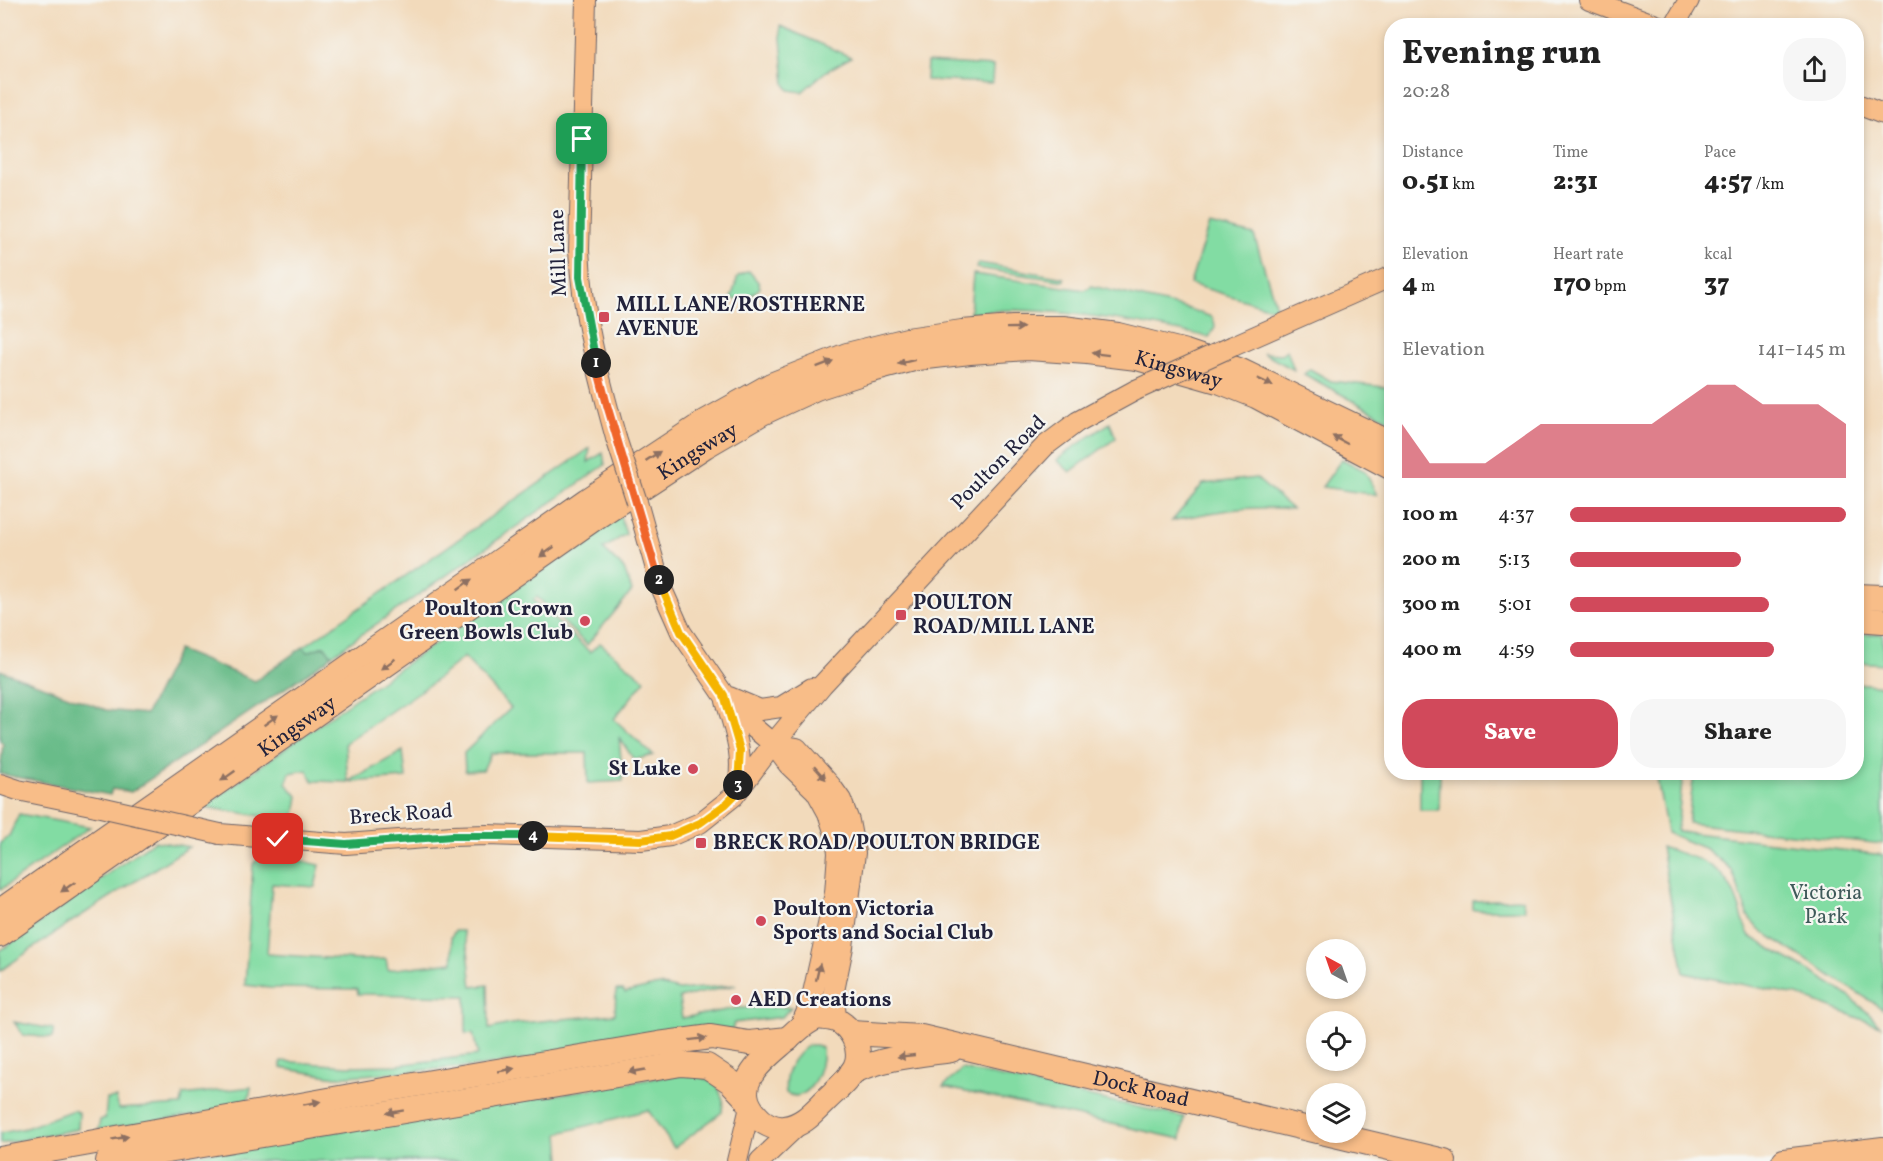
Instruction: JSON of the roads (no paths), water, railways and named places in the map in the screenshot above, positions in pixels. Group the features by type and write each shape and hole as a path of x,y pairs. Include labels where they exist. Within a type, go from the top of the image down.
{"highway":[{"name":"Kingsway","path":"0,911 448,596 626,474 705,423 771,385 847,355 907,340 1013,328 1063,328 1118,336 1186,352 1239,370 1384,440"},
{"name":"Kingsway","path":"0,935 595,518 705,446 752,419 826,385 918,358 970,352 1028,348 1137,358 1221,382 1256,396 1384,464"},
{"path":"1864,596 1883,597"},
{"path":"1864,620 1883,621"},
{"path":"108,1161 681,1064 707,1066 731,1082 757,1117 779,1128 799,1124 852,1072 857,1063 858,1051 844,1027 818,1017 794,1033 755,1068 748,1082 748,1102"},
{"name":"Dock Road","path":"844,1027 921,1037 1306,1128"},
{"path":"0,1159 658,1044 711,1037 749,1042 794,1033"},
{"name":"Dock Road","path":"852,1072 892,1058 963,1048"},
{"path":"1366,1142 1444,1161"},
{"path":"1784,1161 1883,1149"}],"main road":[{"name":"Mill Lane","path":"586,0 579,250 580,277 595,358 616,438 661,587 681,632 724,695 753,727 773,744"},
{"path":"1589,0 1637,18"},
{"path":"1679,18 1689,0"},
{"path":"1864,107 1883,114"},
{"name":"Poulton Road","path":"773,744 837,669 1045,446 1077,422 1136,390 1384,280"},
{"path":"724,695 760,710 781,707 807,692 837,669"},
{"path":"724,695 740,750 740,780 734,796"},
{"path":"773,744 797,748 831,786 841,801 855,843 843,947 834,991 844,1027"},
{"path":"773,744 788,764 816,791 828,813 836,837 838,853 835,893 811,1002 794,1033"},
{"name":"Breck Road","path":"0,784 18,790 220,834 346,844 487,835 641,840 670,836 700,823 734,796 773,744"},
{"path":"737,1161 748,1102"},
{"path":"760,1161 799,1124"}],"place":[{"name":"MILL LANE/ROSTHERNE AVENUE","path":"604,317"},
{"name":"POULTON ROAD/MILL LANE","path":"901,615"},
{"name":"Poulton Crown Green Bowls Club","path":"585,621"},
{"name":"St Luke","path":"693,769"},
{"name":"BRECK ROAD/POULTON BRIDGE","path":"701,843"},
{"name":"Poulton Victoria Sports and Social Club","path":"761,921"},
{"name":"AED Creations","path":"736,1000"}],"park label":[{"name":"Victoria Park","path":"1826,905"}]}
